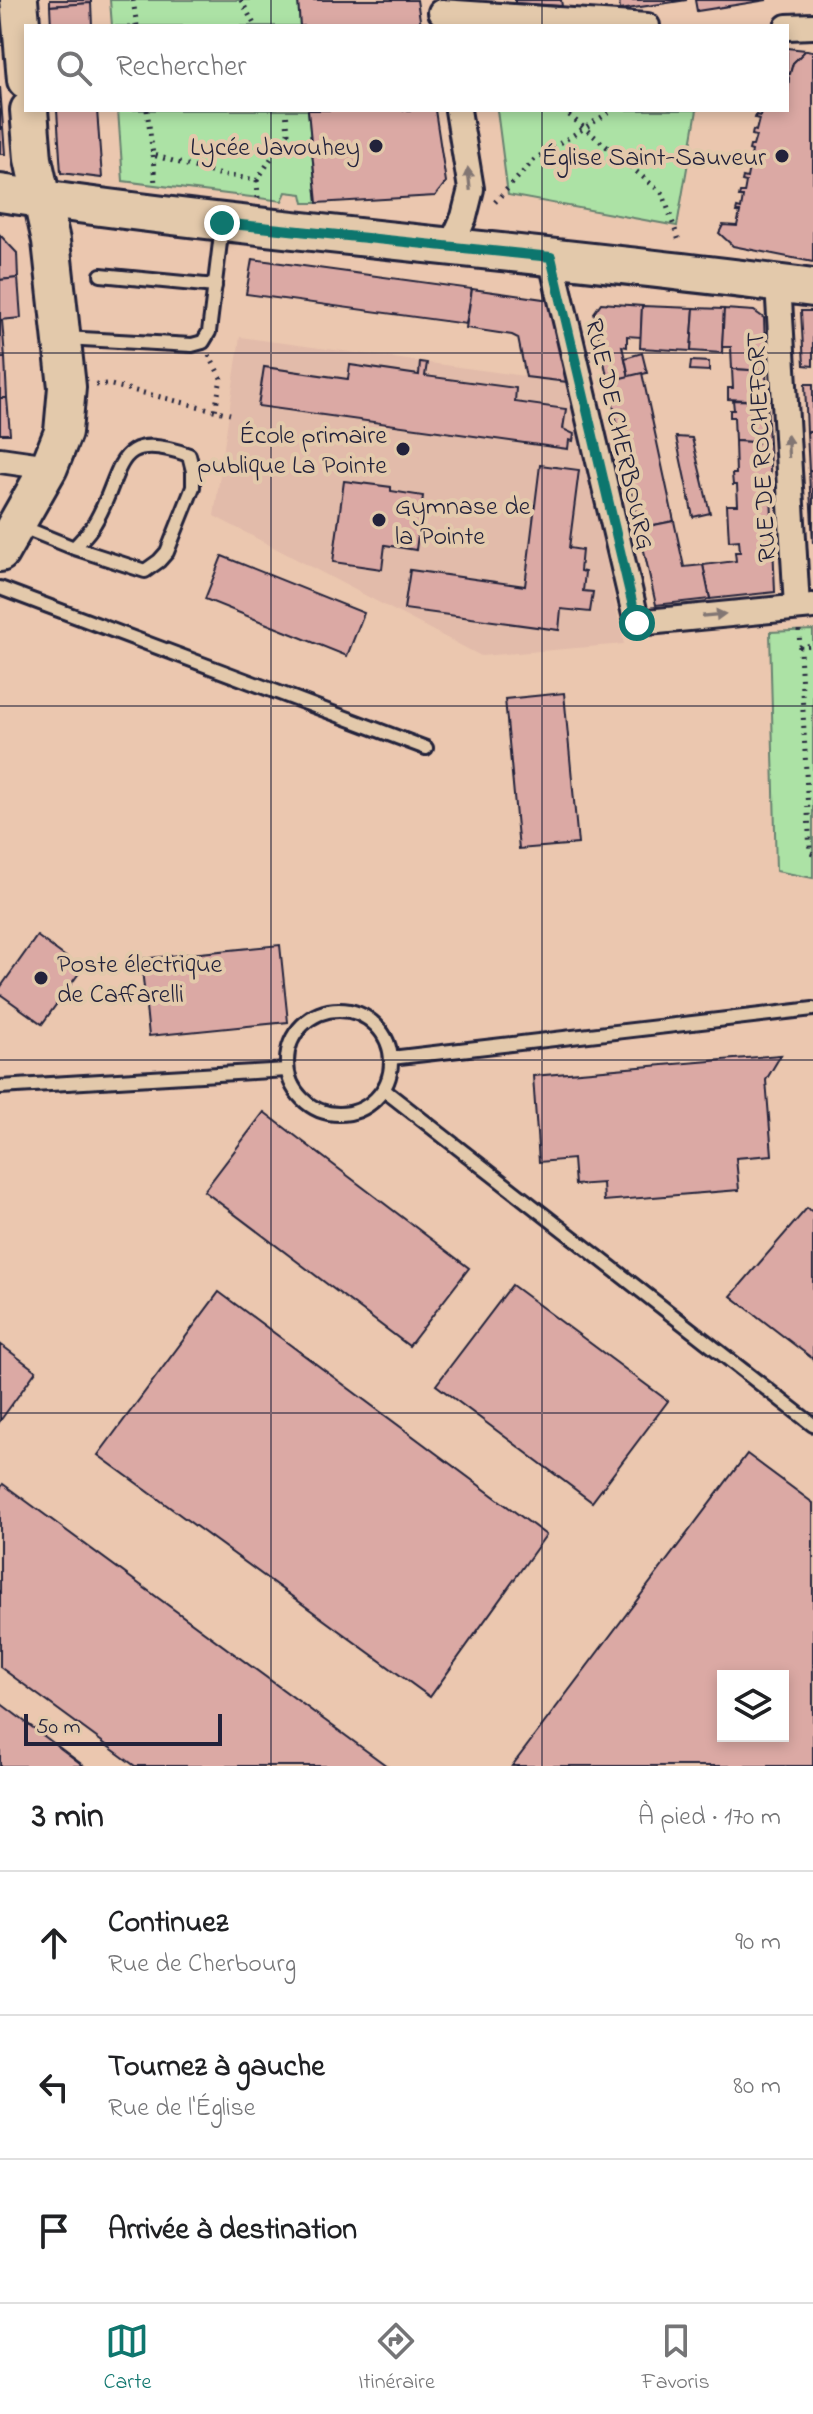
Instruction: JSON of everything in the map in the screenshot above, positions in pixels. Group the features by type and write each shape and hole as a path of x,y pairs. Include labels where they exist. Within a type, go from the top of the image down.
{"street":[{"path":"19,0 24,57"},
{"path":"442,13 615,24"},
{"path":"789,27 813,26"},
{"path":"8,539 49,467 63,432 67,387 51,241 33,159 29,112"},
{"path":"451,246 464,217 471,189 458,112"},
{"path":"0,193 222,223 796,285"},
{"name":"RUE DE CHERBOURG","path":"551,257 637,623 805,606"},
{"name":"RUE DE ROCHEFORT","path":"796,285 805,606"},
{"path":"0,460 49,467"}],"lane":[{"path":"61,338 192,345 203,342 209,332 222,223"},
{"path":"101,275 215,286"},
{"path":"8,539 74,548 145,571 167,552 193,487 189,455 146,445 130,452 120,464 94,525 74,548"},
{"path":"0,588 426,748"},
{"path":"391,1058 813,1009"},
{"path":"334,1011 352,1012 376,1025 386,1040 391,1058 384,1090 371,1104 355,1112 337,1115 319,1111 304,1101 292,1087 287,1070 288,1049 296,1032 309,1019 334,1011"},
{"path":"0,1087 287,1070"},
{"path":"384,1090 813,1425"}],"path":[{"path":"133,0 137,24"},
{"path":"241,0 254,24"},
{"path":"147,112 153,155 217,174 257,180 288,133 286,112"},
{"path":"565,112 663,194 682,248 682,272"},
{"path":"487,209 535,159 610,112"},
{"path":"215,411 221,378"},
{"path":"67,387 107,384 230,414"},
{"path":"813,645 799,647 810,853 813,854"}],"shaded area":[{"name":"École primaire publique La Pointe","path":"240,337 568,382 624,644 481,656 214,516"}],"green space":[{"path":"110,0 298,0 300,24 112,24"},
{"path":"118,112 308,112 317,203 304,203 302,194 286,192 282,201 123,181"},
{"path":"497,112 697,112 677,226 508,195"},
{"path":"813,630 813,878 776,871 770,632"}],"building":[{"path":"50,0 91,0 91,3 50,6"},
{"path":"298,0 417,0 421,24 300,24"},
{"path":"515,0 561,0 562,6 515,3"},
{"path":"619,0 687,0 620,10"},
{"path":"695,0 767,0 697,11"},
{"path":"91,3 92,24 51,24 50,6"},
{"path":"789,48 806,50 793,63 790,74"},
{"name":"Église Saint-Sauveur","path":"806,50 813,51 813,262 733,246 719,233 723,225 737,226 740,212 736,212 737,208 741,209 743,197 739,197 740,193 744,193 746,182 742,181 743,177 747,178 749,167 746,166 752,151 749,150 756,136 752,135 753,130 756,131 759,119 755,118 756,115 760,116 761,112 789,112 789,74 793,63"},
{"path":"0,87 5,154 0,154"},
{"path":"57,112 97,112 102,178 61,173"},
{"name":"Lycée Javouhey","path":"308,112 435,112 446,182 435,196 317,203"},
{"path":"0,235 17,253 18,278 0,280"},
{"path":"252,259 472,289 466,324 246,294"},
{"path":"18,278 21,318 0,320 0,280"},
{"path":"472,289 550,300 568,382 526,377 518,338 466,328"},
{"path":"601,303 642,306 641,337 627,336 627,347 622,346 629,377 608,381 594,313"},
{"path":"642,306 694,308 691,351 640,348"},
{"path":"694,308 724,309 722,353 691,351"},
{"path":"724,309 754,311 764,318 766,371 732,369 731,347 722,347"},
{"path":"801,311 813,311 813,366 804,365"},
{"path":"2,320 5,358 0,358"},
{"path":"642,353 647,373 629,377 625,358"},
{"path":"0,358 5,358 7,398 0,398"},
{"path":"691,361 709,362 709,371 690,370"},
{"path":"420,362 427,363 425,376 516,388 515,402 566,409 563,429 574,434 573,441 569,440 568,449 258,406 264,367 348,379 350,365 419,375"},
{"path":"732,369 766,371 767,401 728,399 728,388 733,388"},
{"path":"642,373 674,521 639,528 608,381"},
{"path":"805,384 813,384 813,432 807,432"},
{"path":"0,398 7,398 10,434 0,434"},
{"path":"733,400 767,401 769,443 735,441 734,417 730,417 730,410 734,410"},
{"path":"807,432 813,432 813,471 809,471"},
{"path":"676,437 692,438 710,513 693,517"},
{"path":"735,441 769,443 775,592 710,599 703,565 736,561 735,552 740,552 739,540 729,541 727,505 738,505 737,485 733,485 732,474 736,474"},
{"path":"540,465 579,470 569,548 582,550 580,571 585,572 583,591 593,592 590,612 561,609 559,630 404,609 410,570 525,586"},
{"path":"809,471 813,471 813,543"},
{"name":"Gymnase de la Pointe","path":"344,481 391,487 391,491 423,496 416,550 385,545 382,569 333,562"},
{"path":"674,521 684,567 703,565 710,599 656,605 639,528"},
{"path":"222,556 364,613 347,656 205,599"},
{"path":"564,693 578,844 519,849 505,699"},
{"name":"Poste électrique de Caffarelli","path":"37,936 82,969 42,1024 0,994 0,988"},
{"path":"280,945 288,1022 149,1036 141,959"},
{"path":"781,1055 766,1080 772,1155 736,1158 739,1190 604,1201 603,1183 575,1185 573,1159 539,1162 533,1076"},
{"path":"264,1112 469,1268 409,1346 204,1191"},
{"path":"807,1208 813,1212 813,1359 731,1296"},
{"path":"512,1285 668,1401 592,1502 436,1385"},
{"path":"219,1292 546,1535 430,1697 98,1455"},
{"path":"0,1344 36,1371 0,1421"},
{"path":"747,1454 813,1503 813,1766 512,1766"},
{"path":"3,1484 387,1766 135,1766 0,1667 0,1489"},
{"path":"0,1703 84,1766 0,1766"}],"place":[{"name":"Lycée Javouhey","path":"376,146"},
{"name":"Église Saint-Sauveur","path":"782,156"},
{"name":"École primaire publique La Pointe","path":"403,449"},
{"name":"Gymnase de la Pointe","path":"379,520"},
{"name":"Poste électrique de Caffarelli","path":"41,978"}],"route":[{"path":"222,223 551,257 637,623"}]}
